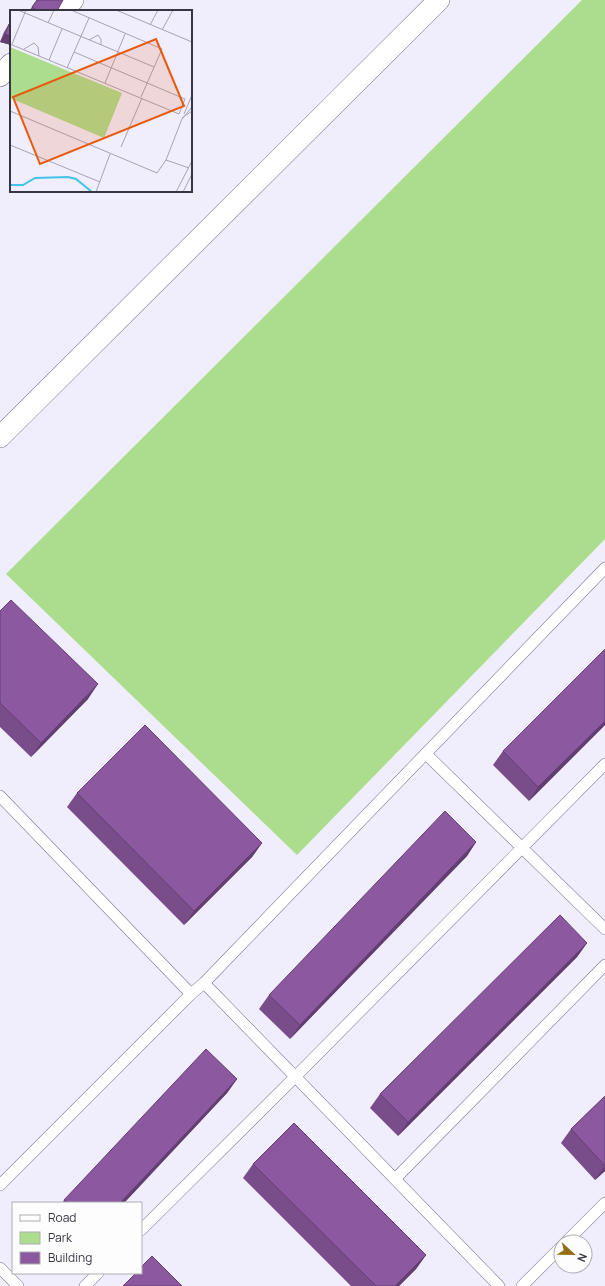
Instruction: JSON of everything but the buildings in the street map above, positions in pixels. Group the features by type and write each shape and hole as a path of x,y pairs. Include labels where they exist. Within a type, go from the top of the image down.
{"street":[{"path":"63,10 73,0"},
{"path":"0,437 439,0"},
{"path":"0,76 10,65"}],"lane":[{"path":"0,1185 191,994 204,983 605,568"},
{"path":"426,754 605,929"},
{"path":"142,1229 296,1077 605,764"},
{"path":"0,796 191,994"},
{"path":"395,1179 605,965"},
{"path":"204,983 500,1286"},
{"path":"574,1234 605,1203"},
{"path":"522,1286 553,1255"},
{"path":"0,1268 18,1286"},
{"path":"85,1286 97,1274"}],"green space":[{"path":"582,0 605,0 605,539 297,855 6,574"}]}
